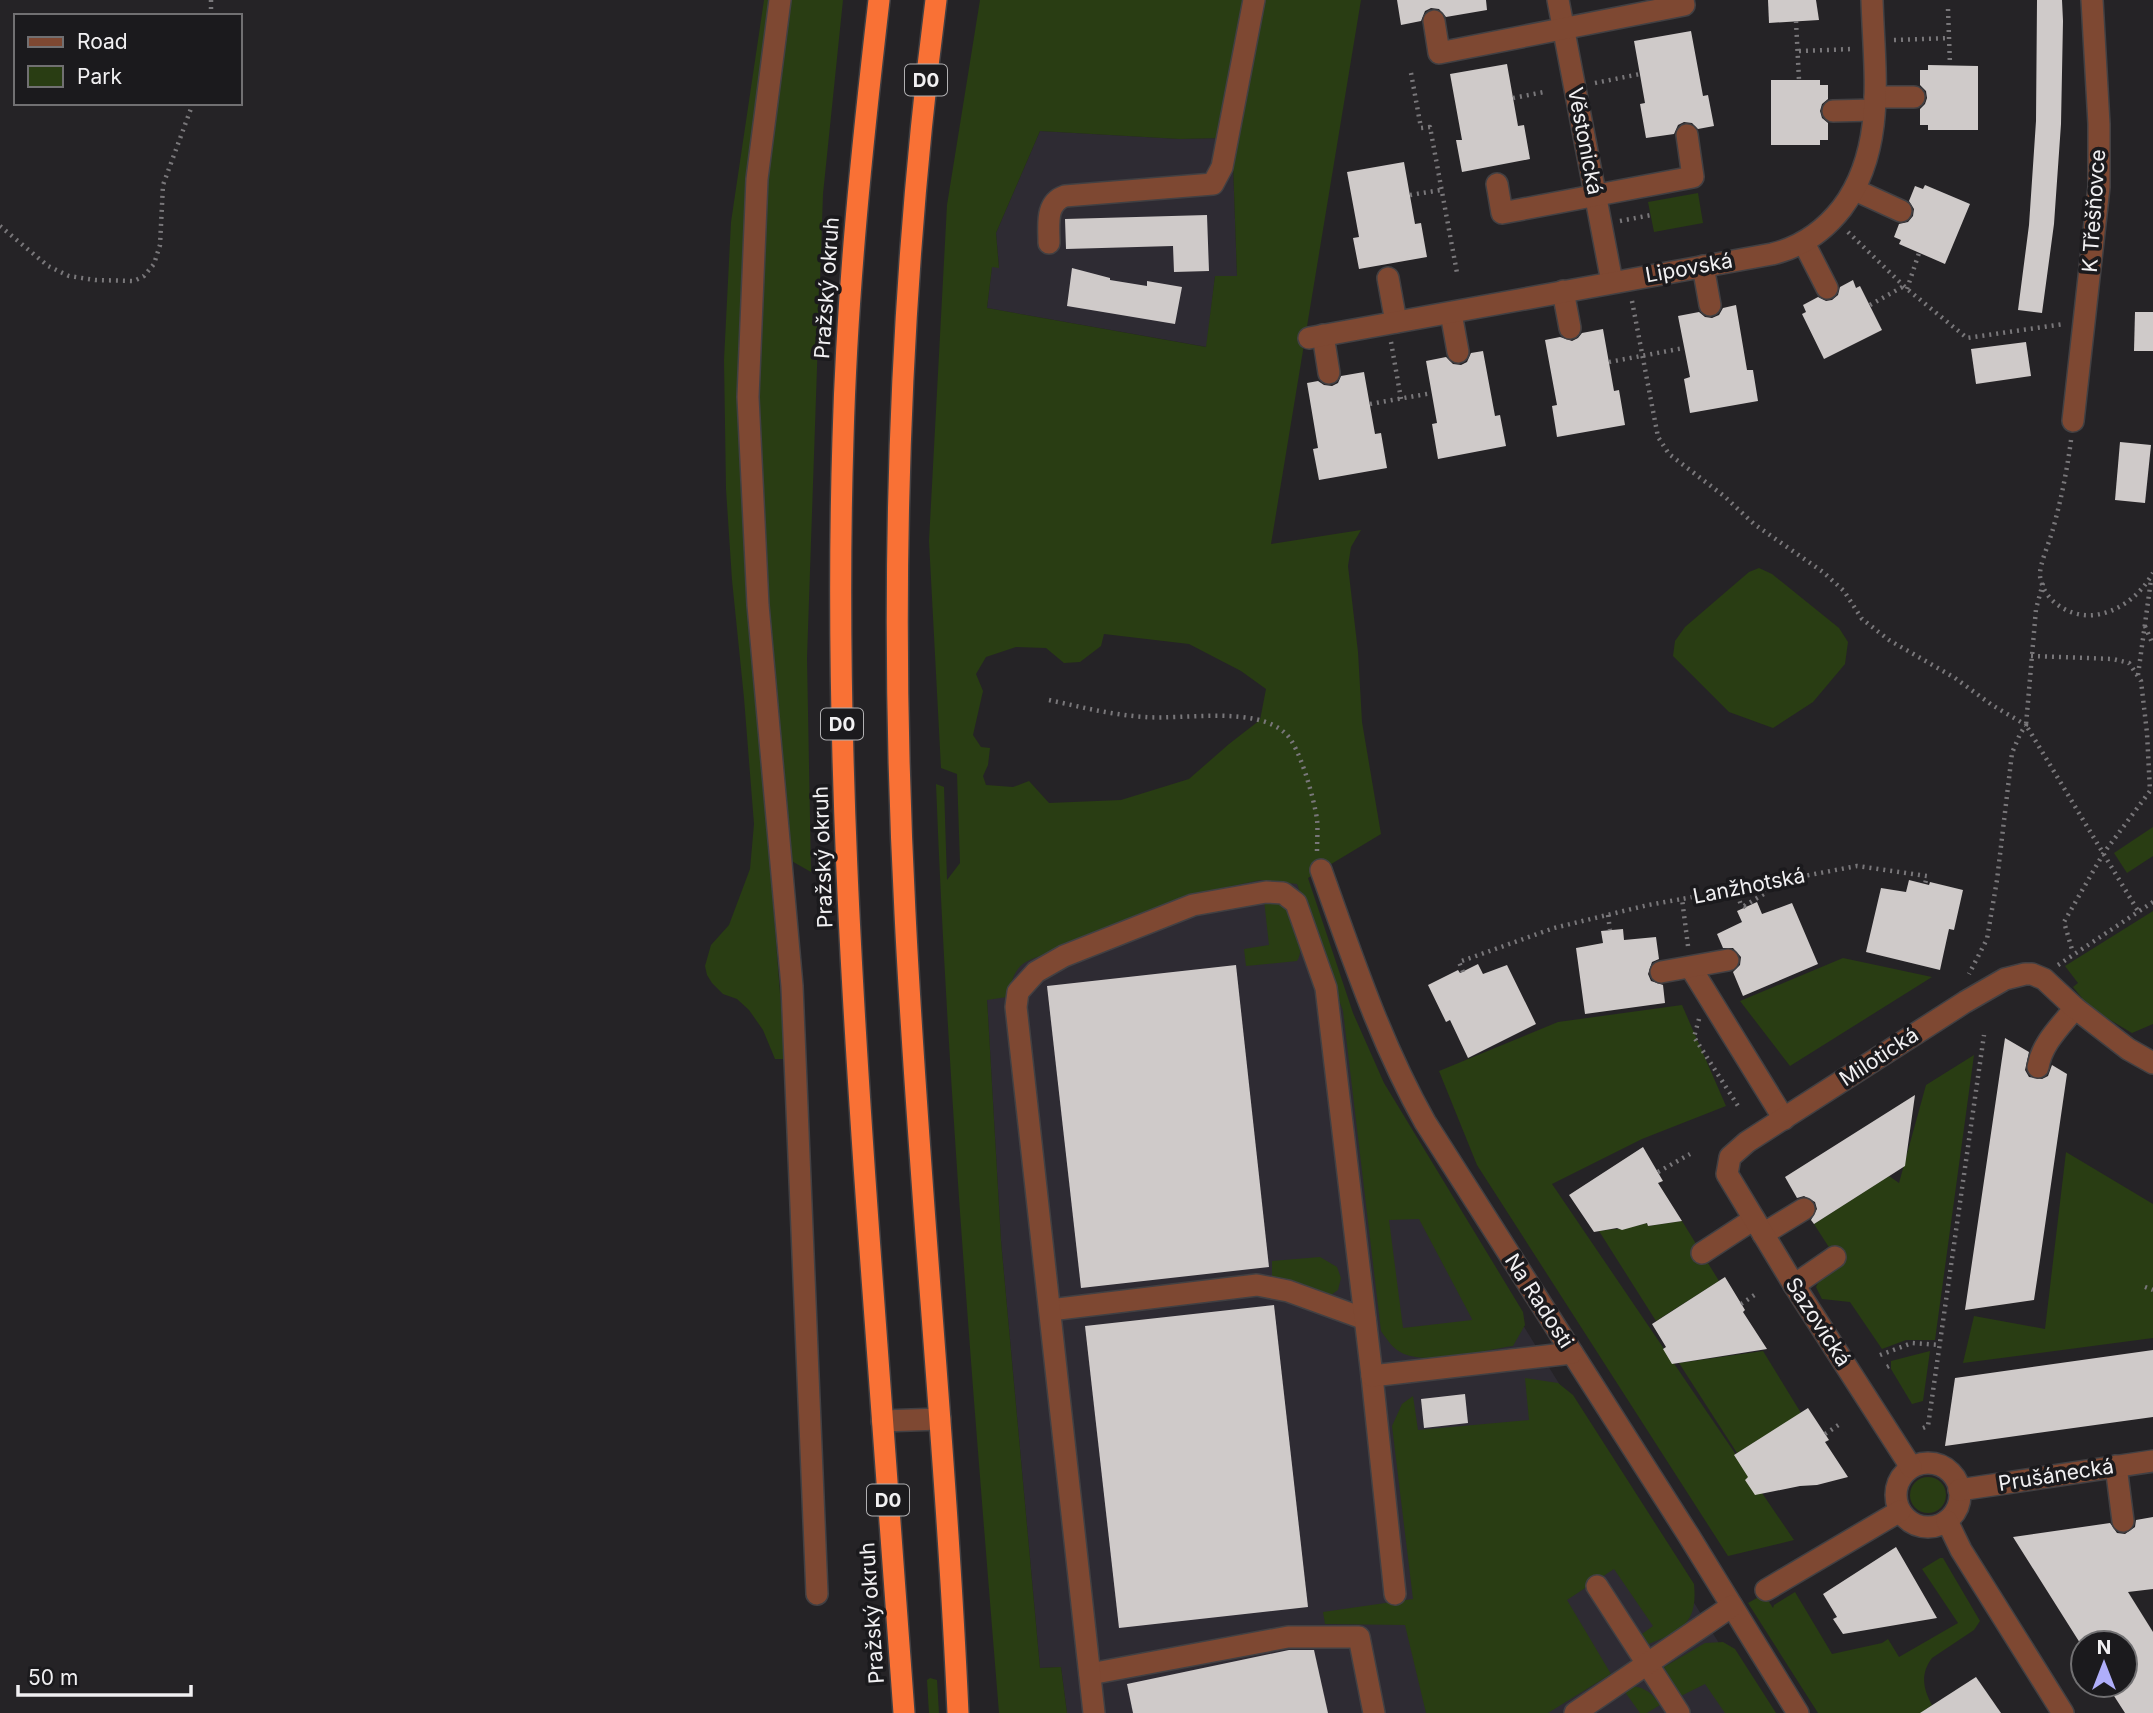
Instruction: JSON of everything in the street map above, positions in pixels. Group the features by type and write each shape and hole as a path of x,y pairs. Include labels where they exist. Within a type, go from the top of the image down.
{"highway":[{"name":"Pražský okruh","path":"879,0 849,290 842,441 840,615 849,912 863,1167 904,1711"},
{"name":"D0","path":"936,0 906,300 900,439 900,803 905,925 953,1603 958,1713"},
{"path":"953,1603 970,1713"}],"street":[{"path":"780,0 757,179 748,397 757,591 792,986 817,1594"},
{"path":"1049,243 1052,204 1066,196 1213,184 1217,181 1254,0"},
{"name":"Věstonická","path":"1558,0 1612,282"},
{"path":"1434,20 1439,53 1684,5 1683,0"},
{"name":"Lipovská","path":"1329,373 1316,336 1393,330 1451,313 1785,251 1804,243 1834,219 1855,190 1871,147 1875,104 1872,0"},
{"name":"K Třešňovce","path":"2073,421 2099,187 2092,0"},
{"path":"1833,111 1914,97"},
{"path":"1497,184 1502,213 1693,177 1687,135"},
{"path":"1855,190 1901,211"},
{"path":"1804,243 1827,288"},
{"path":"1703,266 1710,305"},
{"path":"1388,278 1393,330"},
{"path":"1563,291 1570,328"},
{"path":"1451,313 1458,352"},
{"name":"Na Radosti","path":"1321,870 1384,1041 1402,1082 1798,1713"},
{"path":"1094,1713 1016,1007 1018,992 1037,972 1064,956 1193,905 1266,892 1283,893 1297,903 1326,988 1366,1319 1395,1594"},
{"path":"1661,972 1728,960"},
{"path":"1691,968 1784,1119"},
{"name":"Milotická","path":"1727,1174 1727,1163 1733,1153 1965,1002 2005,979 2032,974 2058,979"},
{"path":"2058,979 2075,1008 2128,1049 2153,1063"},
{"path":"2038,1067 2040,1052 2075,1008"},
{"name":"Sazovická","path":"1727,1174 1794,1285 1911,1467"},
{"path":"1702,1253 1804,1209"},
{"path":"1794,1285 1835,1257"},
{"path":"1050,1310 1257,1285 1288,1291 1366,1319"},
{"path":"1372,1376 1572,1353"},
{"path":"882,1421 940,1419"},
{"name":"Prušánecká","path":"1959,1490 2153,1461"},
{"path":"1932,1463 1942,1466 1956,1480 1959,1490 1958,1507 1947,1521 1927,1527 1916,1525 1907,1519 1896,1502 1898,1482 1911,1467 1932,1463"},
{"path":"2116,1466 2123,1521"},
{"path":"1766,1590 1900,1511"},
{"path":"1947,1521 1961,1550 2063,1713"},
{"path":"1597,1586 1679,1713"},
{"path":"1575,1713 1732,1606"},
{"path":"1090,1674 1288,1637 1359,1636 1374,1713"}],"path":[{"path":"1948,9 1950,65"},
{"path":"1796,21 1799,80"},
{"path":"1907,39 1949,38"},
{"path":"1799,51 1857,49"},
{"path":"1411,73 1421,128 1430,127 1457,273"},
{"path":"1594,83 1640,75"},
{"path":"1513,98 1544,92"},
{"path":"0,226 48,266 69,276 134,281 144,276 154,264 160,245 163,185 192,105"},
{"path":"1410,195 1441,190"},
{"path":"1619,221 1651,215"},
{"path":"1845,229 1905,288 1967,338 2085,321"},
{"path":"1870,305 1905,288 1919,253"},
{"path":"1632,299 1658,437 1669,454 1724,496 1754,524 1801,554 1823,572 1844,591 1862,619 1889,640 1955,678 2026,725 2138,911"},
{"path":"1393,330 1401,399"},
{"path":"1609,362 1684,348"},
{"path":"1370,404 1432,393"},
{"path":"2073,421 2067,474 2040,574 2048,598 2066,610 2087,616 2106,613 2126,604 2144,588 2152,574"},
{"path":"2138,675 2152,574"},
{"path":"1965,982 1987,939 2012,753 2026,725 2036,609 2043,583"},
{"path":"2145,626 2153,645"},
{"path":"2031,656 2113,659 2129,663 2141,681 2150,791 2103,854 2064,922 2073,953"},
{"path":"1049,700 1105,713 1145,717 1234,717 1260,720 1280,728 1295,744 1303,768 1317,820 1321,870"},
{"name":"Lanžhotská","path":"1691,968 1682,899 1857,866 1927,876 1925,884"},
{"path":"1735,888 1741,905 1745,907 1767,892 1765,882"},
{"path":"1463,972 1459,962 1553,928 1682,899"},
{"path":"2058,979 2057,964 2153,902"},
{"path":"1608,915 1610,930"},
{"path":"1706,991 1694,1037 1740,1108"},
{"path":"1923,1428 1928,1426 1984,1035"},
{"path":"1658,1172 1690,1154"},
{"path":"2145,1287 2153,1290"},
{"path":"1741,1304 1755,1293"},
{"path":"1880,1355 1912,1343 1939,1345"},
{"path":"1825,1434 1840,1424"}],"shaded area":[{"path":"1040,131 1180,139 1222,138 1233,140 1237,144 1233,163 1237,276 1215,276 1207,347 987,308 992,266 999,267 996,233"},
{"path":"1254,776 1385,1101 1762,1713 1067,1713 1061,1667 1040,1668 1001,1241 986,981"}],"green space":[{"path":"764,0 774,0 741,360 741,482 785,1059 775,1059 763,1030 749,1010 737,999 723,994 712,983 705,966 711,945 729,925 750,869 754,824 726,489 724,360 731,222"},
{"path":"786,0 843,0 823,194 807,658 811,872 788,859 756,491 757,274"},
{"path":"980,0 1249,0 1222,138 1180,139 1040,131 996,233 999,268 992,267 987,308 1206,347 1215,276 1237,276 1233,163 1237,144 1233,140 1261,0 1361,0 1271,544 1361,530 1351,547 1348,566 1358,652 1362,722 1381,834 1308,878 1353,1013 1384,1083 1523,1312 1525,1325 1513,1346 1428,1358 1404,1354 1388,1341 1381,1331 1343,1011 1297,884 1261,880 1184,896 1024,963 1013,979 1007,997 987,1000 1001,1241 1040,1668 1061,1667 1067,1713 999,1713 980,1481 955,1133 936,784 944,787 947,880 960,863 957,774 941,768 929,541 947,205","holes":["1104,634 1189,644 1241,671 1266,689 1260,720 1189,779 1121,800 1049,803 1029,781 1013,787 986,785 983,776 988,765 990,748 981,747 973,735 983,691 976,674 986,657 1016,647 1046,648 1064,663 1080,662 1101,646","1419,1219 1472,1319 1472,1320 1403,1328 1389,1220"]},
{"path":"1698,193 1703,223 1654,232 1648,202"},
{"path":"1759,568 1772,574 1839,628 1848,642 1845,664 1813,702 1773,728 1729,712 1673,656 1675,641 1685,627 1749,572"},
{"path":"2153,827 2153,856 2127,873 2114,853"},
{"path":"1264,900 1275,902 1289,912 1300,941 1297,961 1246,966 1244,949 1269,945"},
{"path":"2153,911 2153,1024 2132,1033 2090,1008 2073,987 2078,983 2065,966"},
{"path":"1843,958 1932,977 1790,1066 1740,1001"},
{"path":"1682,1005 1726,1106 1642,1139 1552,1184 1794,1540 1728,1556 1477,1165 1439,1071 1558,1022"},
{"path":"1974,1055 1935,1340 1906,1340 1882,1349 1850,1302 1822,1299 1816,1287 1819,1281 1841,1266 1814,1224 1889,1176 1899,1183 1926,1085"},
{"path":"2066,1152 2153,1204 2153,1338 1963,1363 1974,1316 2045,1329"},
{"path":"1682,1221 1719,1281 1656,1321 1599,1231 1647,1223 1648,1226"},
{"path":"1320,1257 1337,1267 1341,1278 1338,1290 1327,1298 1272,1278 1272,1261"},
{"path":"1763,1351 1801,1413 1737,1453 1679,1363"},
{"path":"1930,1351 1923,1401 1912,1404 1891,1369 1891,1361"},
{"path":"1525,1378 1558,1383 1573,1395 1694,1584 1693,1608 1690,1617 1678,1630 1646,1645 1639,1636 1653,1626 1614,1569 1567,1600 1611,1674 1548,1713 1426,1713 1405,1625 1325,1624 1323,1612 1413,1599 1392,1426 1402,1404 1413,1396 1418,1430 1529,1420"},
{"path":"1928,1477 1941,1482 1946,1495 1941,1508 1928,1513 1915,1508 1910,1495 1915,1482"},
{"path":"1943,1558 1980,1621 1974,1630 1932,1658 1928,1664 1924,1682 1932,1705 1925,1710 1926,1713 1818,1713 1748,1603 1764,1594 1773,1608 1795,1592 1832,1654 1882,1643 1888,1639 1899,1657 1958,1623 1922,1569"},
{"path":"1723,1642 1735,1649 1776,1713 1725,1713 1705,1684 1681,1696 1664,1667 1705,1643"},
{"path":"927,1680 937,1680 939,1713 929,1713"},
{"path":"1620,1685 1643,1689 1660,1705 1647,1713 1640,1713"}],"building":[{"path":"1397,0 1486,0 1487,10 1446,17 1439,9 1431,8 1425,11 1421,21 1401,25"},
{"path":"1768,0 1816,0 1819,20 1769,23"},
{"path":"2037,0 2062,0 2063,21 2061,124 2054,224 2042,313 2018,310 2029,225 2036,121"},
{"path":"1691,31 1703,96 1708,95 1714,126 1698,129 1692,123 1684,122 1678,125 1674,134 1646,138 1640,104 1645,103 1634,41"},
{"path":"1507,64 1518,126 1524,125 1530,159 1462,172 1456,140 1462,140 1450,74"},
{"path":"1928,65 1978,66 1978,130 1928,130 1928,125 1920,125 1920,109 1927,98 1926,91 1920,85 1920,70 1928,70"},
{"path":"1771,80 1820,80 1820,85 1828,85 1828,99 1822,104 1820,111 1822,118 1828,123 1828,140 1820,140 1820,145 1771,145"},
{"path":"1404,162 1415,224 1421,223 1427,257 1359,269 1353,238 1359,237 1347,172"},
{"path":"1925,185 1970,204 1945,264 1899,244 1901,240 1894,237 1899,224 1908,222 1913,216 1914,209 1909,201 1915,186 1923,189"},
{"path":"1207,215 1209,271 1174,272 1173,246 1066,249 1065,219"},
{"path":"1072,268 1110,280 1147,286 1147,281 1182,287 1175,324 1067,306"},
{"path":"1853,280 1856,288 1860,286 1882,330 1824,359 1802,314 1806,312 1803,305 1818,297 1826,301 1832,300 1838,295 1840,287"},
{"path":"1736,305 1747,370 1753,370 1758,401 1690,413 1684,379 1690,377 1678,316 1699,312 1712,318 1719,315 1723,308"},
{"path":"2135,312 2153,312 2153,351 2134,351"},
{"path":"1603,329 1614,391 1619,390 1625,425 1557,437 1552,406 1557,405 1545,340 1560,337 1572,341 1582,333"},
{"path":"2026,342 2031,376 1976,384 1971,349"},
{"path":"1483,351 1495,416 1500,415 1506,446 1438,459 1432,424 1437,423 1426,361 1446,357 1453,364 1461,365 1467,362 1471,353"},
{"path":"1364,372 1375,434 1381,433 1387,468 1319,480 1313,449 1318,448 1307,383 1318,381 1332,386 1338,383 1341,376"},
{"path":"2120,442 2151,445 2145,503 2115,500"},
{"path":"1909,880 1963,890 1954,930 1949,929 1940,970 1866,952 1881,888 1906,892"},
{"path":"1757,902 1762,914 1792,903 1818,964 1743,996 1733,972 1740,965 1741,957 1733,948 1723,948 1717,934 1742,922 1737,911"},
{"path":"1623,929 1624,940 1656,937 1659,959 1652,962 1648,974 1651,981 1663,985 1665,1003 1585,1014 1576,948 1603,943 1601,931"},
{"path":"1478,964 1483,974 1507,965 1536,1024 1468,1058 1450,1020 1446,1022 1428,985 1458,970 1460,973"},
{"path":"1236,965 1269,1267 1081,1288 1047,986"},
{"path":"2005,1038 2029,1052 2025,1070 2029,1077 2042,1079 2048,1076 2052,1065 2067,1074 2040,1260 2034,1300 1965,1310"},
{"path":"1915,1095 1905,1166 1814,1224 1811,1220 1817,1209 1815,1202 1804,1196 1797,1198 1785,1177"},
{"path":"1643,1147 1663,1181 1658,1183 1682,1221 1648,1226 1647,1223 1622,1230 1617,1228 1594,1232 1569,1195"},
{"path":"1725,1277 1767,1349 1672,1364 1663,1349 1666,1347 1652,1324"},
{"path":"1274,1305 1308,1607 1119,1628 1085,1326"},
{"path":"2153,1350 2153,1417 1945,1446 1955,1378"},
{"path":"1465,1394 1468,1423 1424,1428 1421,1399"},
{"path":"1808,1408 1829,1440 1825,1442 1848,1477 1755,1495 1745,1480 1748,1477 1734,1455"},
{"path":"2153,1517 2153,1589 2128,1592 2153,1632 2153,1713 2125,1713 2116,1699 2139,1699 2139,1629 2071,1629 2013,1537 2110,1523 2117,1533 2125,1534 2135,1527 2136,1520"},
{"path":"1896,1547 1937,1618 1843,1634 1833,1619 1837,1617 1823,1594"},
{"path":"1289,1650 1314,1650 1328,1713 1133,1713 1127,1684"},
{"path":"1976,1677 2001,1713 1920,1713"}]}
